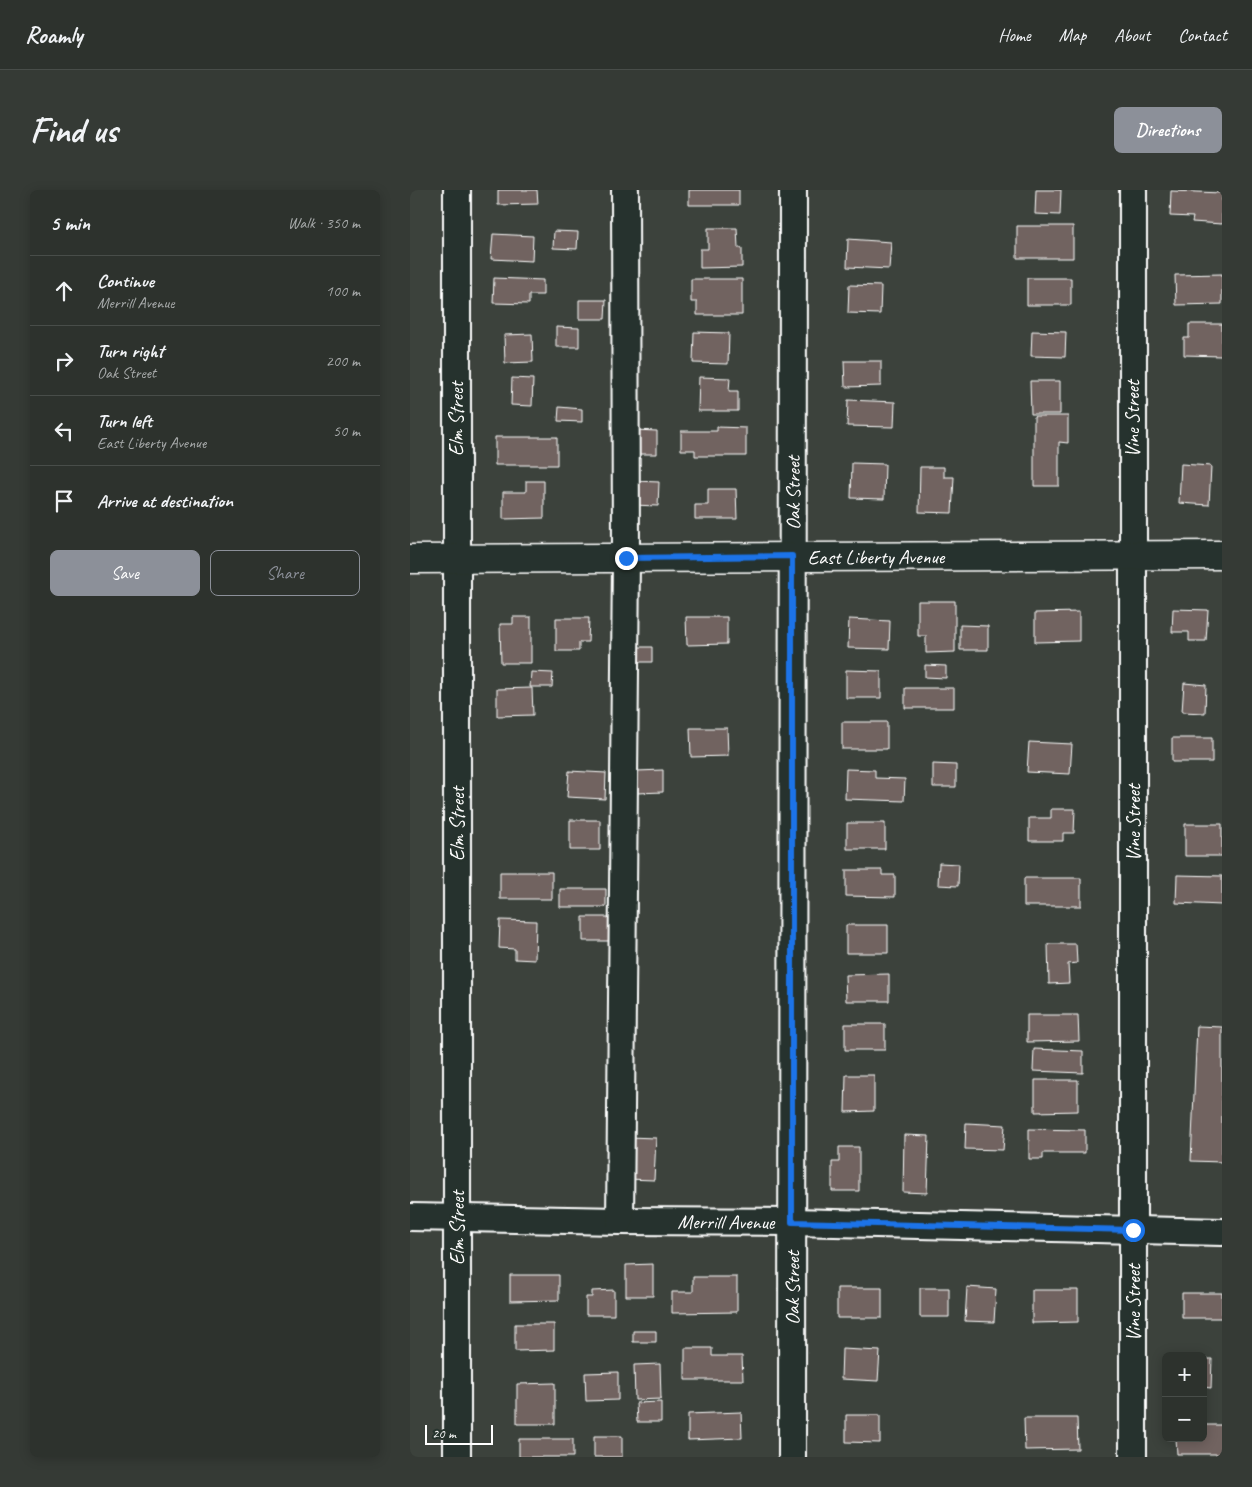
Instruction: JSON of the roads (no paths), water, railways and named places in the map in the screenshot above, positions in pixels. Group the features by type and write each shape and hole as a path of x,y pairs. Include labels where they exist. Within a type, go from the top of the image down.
{"main road":[{"name":"East Liberty Avenue","path":"410,559 1222,555"}],"street":[{"name":"Elm Street","path":"457,190 457,1457"},
{"path":"620,1221 626,558 625,190"},
{"name":"Oak Street","path":"792,1457 793,190"},
{"name":"Vine Street","path":"1133,190 1133,1457"},
{"name":"Merrill Avenue","path":"410,1217 792,1222 1222,1232"}]}
